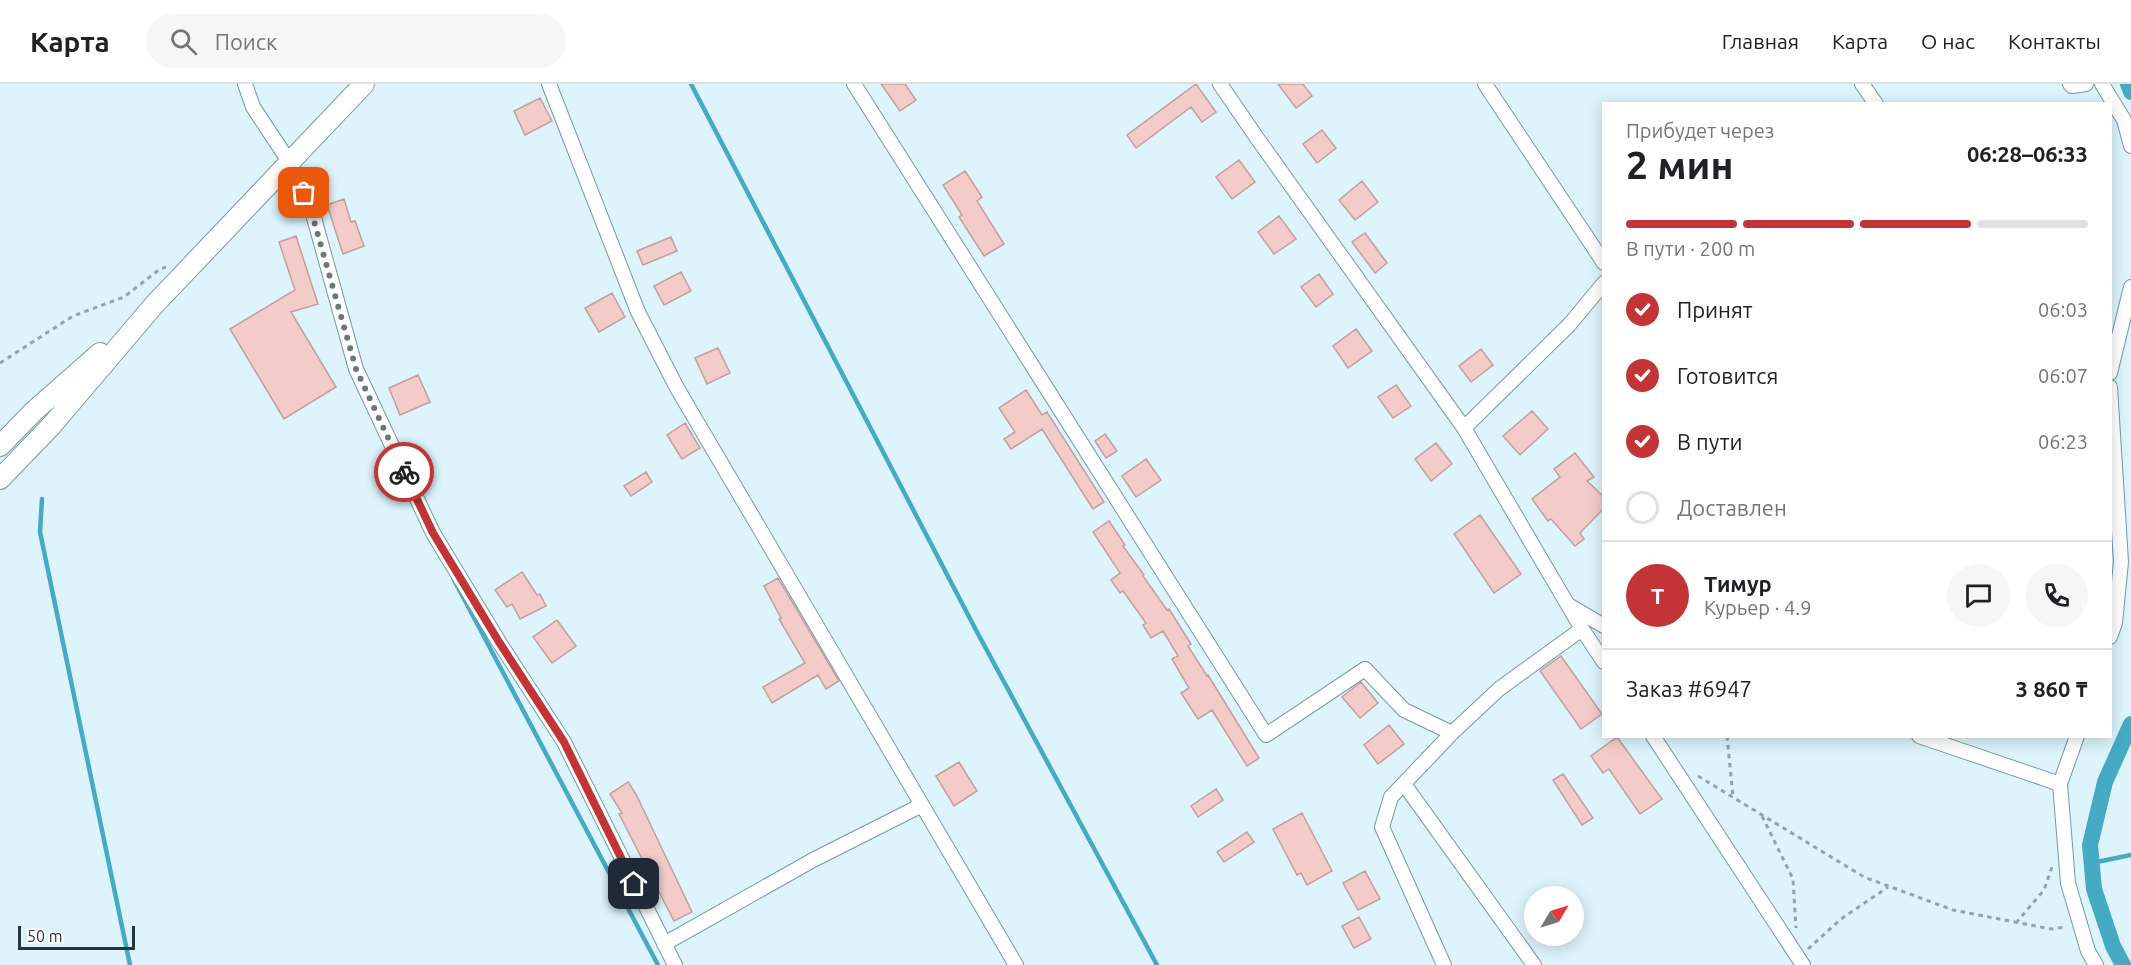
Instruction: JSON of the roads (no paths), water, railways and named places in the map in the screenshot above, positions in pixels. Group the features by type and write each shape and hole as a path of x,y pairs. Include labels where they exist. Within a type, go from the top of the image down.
{"main road":[{"path":"0,478 52,425 154,305 364,84"},
{"path":"0,446 34,411 154,305"}],"street":[{"path":"245,84 254,107 290,163 310,207 356,369 433,533 499,642 564,742 675,965"},
{"path":"549,84 638,312 677,388 1016,965"},
{"path":"854,84 1266,735 1365,669 1404,710 1452,733"},
{"path":"1220,84 1464,428 1602,659"},
{"path":"1485,84 1602,260"},
{"path":"1862,84 1875,102"},
{"path":"2070,84 2072,86 2086,84"},
{"path":"2102,84 2124,120 2131,146"},
{"path":"1464,428 1569,325 1602,285"},
{"path":"2112,365 2131,286"},
{"path":"2112,419 2121,562 2115,623 2112,631"},
{"path":"1568,605 1602,625"},
{"path":"1444,965 1382,828 1391,797 1452,733 1499,689 1582,629"},
{"path":"1654,738 1800,962"},
{"path":"1925,738 2060,784"},
{"path":"2076,738 2060,784 2068,883 2088,951 2096,965"},
{"path":"1404,784 1534,965"},
{"path":"664,944 813,860 922,805"}],"waterway":[{"path":"691,84 977,632 1157,965"},
{"path":"2128,84 2131,92"},
{"path":"42,499 40,532 130,965"},
{"path":"454,580 658,965"},
{"path":"2123,965 2113,946 2094,889 2090,845 2105,782 2131,724"},
{"path":"2092,863 2131,855"}]}
